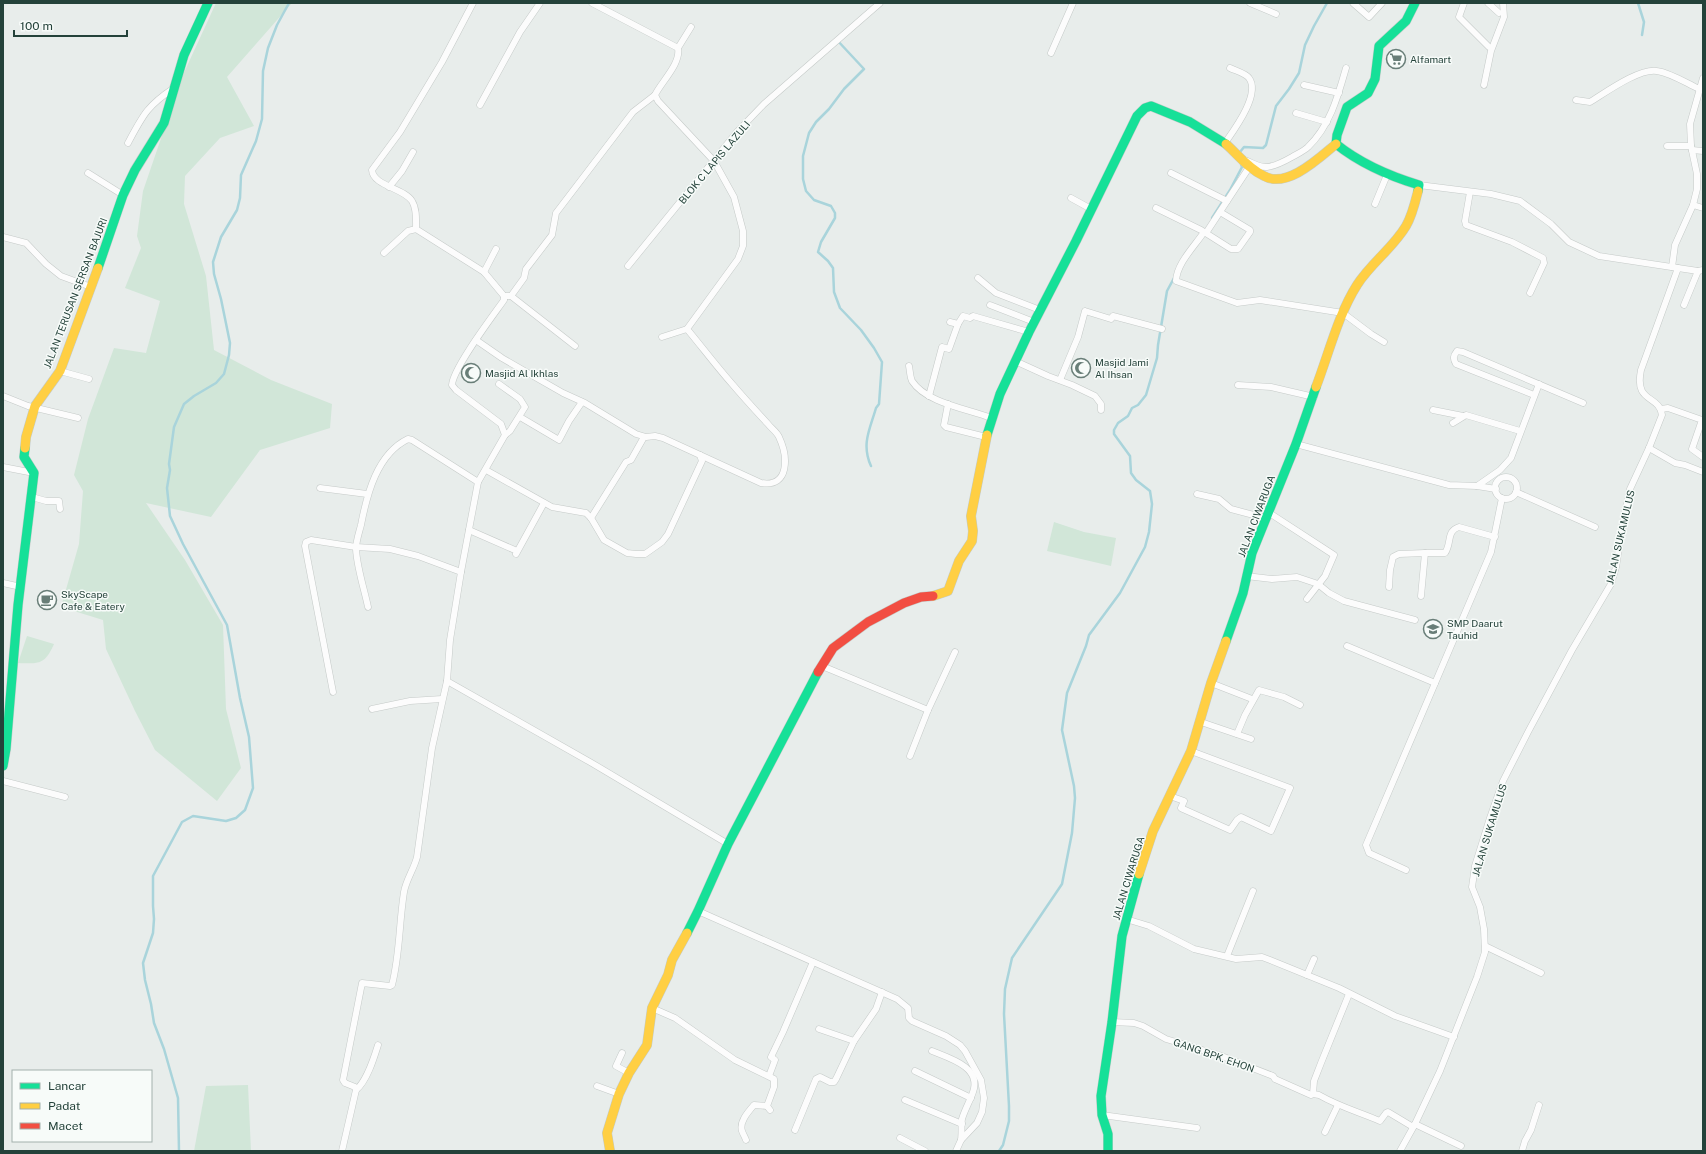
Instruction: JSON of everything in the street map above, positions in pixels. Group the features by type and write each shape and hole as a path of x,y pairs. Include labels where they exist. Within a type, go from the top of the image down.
{"street":[{"name":"JALAN TERUSAN SERSAN BAJURI","path":"34,474 24,457 26,437 35,406 60,371 123,195 135,170 164,123 184,55 208,3"},
{"path":"416,229 415,210 412,200 375,177 372,170 400,132 442,62 473,3"},
{"path":"480,105 520,32 540,3"},
{"path":"592,3 678,48"},
{"name":"BLOK C LAPIS LAZULI","path":"628,266 737,132 764,104 880,3"},
{"path":"1050,53 1073,3"},
{"path":"1250,3 1276,14"},
{"path":"1353,3 1370,17 1382,3"},
{"path":"610,1151 607,1133 619,1094 629,1073 647,1045 652,1008 668,975 672,960 698,911 728,844 811,682 833,648 874,619 911,600 921,597 937,596 948,591 959,561 972,541 973,531 971,516 986,437 991,418 1006,380 1137,116 1145,108 1151,106 1192,122 1225,143 1263,177 1275,180 1291,176 1336,144 1337,135 1347,107 1368,93 1375,79 1379,46 1406,20 1415,3"},
{"path":"1464,3 1459,17 1489,47"},
{"path":"1488,3 1499,13"},
{"path":"1484,85 1491,51 1504,17 1503,3"},
{"path":"506,435 501,424 456,390 452,385 456,373 476,340 504,300 524,278 526,269 552,235 556,213 633,112 655,95 662,86 676,60 679,52 678,48 691,27"},
{"path":"1225,143 1250,101 1252,90 1251,81 1248,76 1230,68"},
{"path":"1242,159 1259,166 1267,167 1283,162 1308,148 1327,122 1339,93 1346,68"},
{"path":"1576,100 1590,102 1616,85 1650,70 1658,71 1699,90"},
{"path":"1703,78 1690,124 1691,148 1697,174 1698,189 1694,205 1676,245 1675,268 1641,370 1639,381 1640,389 1643,393 1661,409 1668,408 1702,420 1701,429 1692,450 1703,457"},
{"path":"1304,85 1339,93"},
{"path":"128,143 145,112 156,100 174,88"},
{"path":"655,95 714,161 734,197 743,232 743,246 738,259 687,328 662,337"},
{"path":"1296,113 1327,122"},
{"path":"1336,144 1351,157 1387,175 1419,185 1491,194 1520,201 1551,224 1569,242 1599,256 1675,268 1701,270 1684,305"},
{"path":"1667,146 1691,148 1703,151"},
{"path":"389,187 402,171 413,152"},
{"path":"1250,166 1220,212 1182,262 1176,274 1176,281 1237,303 1242,301 1260,300 1343,313 1384,342"},
{"path":"88,173 123,195"},
{"path":"1170,173 1227,201"},
{"path":"1375,204 1387,175"},
{"name":"JALAN CIWARUGA","path":"1108,1151 1108,1134 1102,1115 1101,1096 1112,1022 1122,936 1139,872 1153,831 1191,751 1201,722 1211,683 1243,593 1252,553 1314,397 1343,313 1356,286 1366,271 1394,242 1406,226 1415,204 1419,185"},
{"path":"1470,192 1465,221 1466,225 1512,242 1544,258 1544,263 1530,293"},
{"path":"1071,198 1091,209"},
{"path":"1694,205 1703,208"},
{"path":"1156,208 1205,233 1230,249 1236,250 1240,248 1250,230 1220,212"},
{"path":"384,253 408,231 416,229 484,272 508,296 574,346"},
{"path":"3,237 26,243 46,264 61,276 91,287"},
{"path":"484,272 496,249"},
{"path":"978,278 996,293 1040,310"},
{"path":"990,305 1034,322"},
{"path":"1060,380 1078,337 1085,311 1100,317 1111,319 1113,316 1162,329"},
{"path":"929,396 942,347 949,349 958,324 963,316 970,318 973,316 1029,332"},
{"path":"950,322 958,324"},
{"path":"476,340 536,378 644,437 655,436 663,438 761,483 770,484 777,482 781,478 785,465 779,436 732,385 687,328"},
{"path":"1534,395 1456,364 1454,357 1457,351 1463,352 1583,403"},
{"path":"1015,362 1096,396 1101,404 1101,410"},
{"path":"909,366 911,380 917,387 929,396 991,418"},
{"path":"60,371 89,379"},
{"path":"356,1090 355,1087 345,1083 343,1076 362,983 390,986 392,985 397,968 404,894 417,857 432,748 447,681 450,640 478,482 506,435 525,408 522,402 499,384"},
{"path":"1476,486 1500,470 1507,463 1514,450 1539,384"},
{"path":"1238,386 1271,387 1314,397"},
{"path":"3,396 28,406 35,406 53,413 78,418"},
{"path":"520,417 560,440 569,421 582,402"},
{"path":"948,404 944,425 946,427 986,437"},
{"name":"JALAN SUKAMULUS","path":"1400,1151 1414,1126 1454,1037 1485,952 1484,929 1480,907 1472,887 1476,866 1490,818 1503,781 1572,650 1611,584 1616,567 1630,489 1662,415 1661,409"},
{"path":"1433,410 1463,416 1471,416 1520,431"},
{"path":"1453,423 1463,416"},
{"path":"591,518 626,462 631,460 644,437"},
{"path":"368,607 356,548 367,494 377,471 392,451 402,441 408,439 412,440 478,482"},
{"path":"1296,444 1425,480 1449,485 1476,486 1496,490 1502,498 1491,552 1366,845 1369,853 1406,870"},
{"path":"1649,448 1675,463 1703,472"},
{"path":"486,470 544,503 556,508 586,513 591,518 604,540 627,553 645,554 657,547 668,534 702,462 700,455"},
{"path":"3,467 34,474 6,705 3,766"},
{"path":"1496,490 1497,482 1506,477 1516,482 1518,489 1516,492 1509,498 1502,498"},
{"path":"320,488 367,494"},
{"path":"1516,492 1596,527"},
{"path":"1197,494 1219,499 1231,509 1266,515 1334,555 1327,573 1307,599"},
{"path":"32,497 46,501 59,501 60,509"},
{"path":"469,530 516,552 544,503"},
{"path":"1389,587 1390,570 1393,557 1399,554 1445,553 1451,532 1459,527 1495,537"},
{"path":"333,692 305,544 311,540 356,548 390,549 418,556 461,572"},
{"path":"1421,596 1425,553"},
{"path":"1246,576 1272,580 1298,577 1318,584 1344,602 1415,620"},
{"path":"3,583 21,587"},
{"path":"1348,646 1435,683"},
{"path":"910,756 928,710 955,652"},
{"path":"822,666 928,710"},
{"path":"447,681 590,762 728,844"},
{"path":"1211,683 1252,699"},
{"path":"1237,734 1252,699 1259,690 1284,697 1300,704"},
{"path":"372,709 410,701 442,699"},
{"path":"1201,722 1251,739"},
{"path":"1170,796 1184,801 1181,808 1230,830 1241,817 1271,830 1280,812 1290,788 1191,751"},
{"path":"3,781 64,797"},
{"path":"1227,956 1253,891"},
{"path":"698,911 882,992 904,1004 908,1008 909,1018 912,1021 954,1040 966,1051 980,1080 984,1098 982,1112 977,1123 960,1140"},
{"path":"1126,919 1149,926 1194,949 1236,958 1262,957 1339,988 1395,1016 1454,1037"},
{"path":"1485,946 1541,974"},
{"path":"1307,975 1314,959"},
{"path":"768,1076 775,1060 771,1057 813,962"},
{"path":"795,1130 816,1079 820,1078 834,1082 854,1041 876,1009 882,992"},
{"path":"1313,1094 1314,1081 1349,994"},
{"path":"652,1008 675,1018 736,1060 774,1079 768,1108 754,1106 748,1112 743,1122 742,1130 746,1140"},
{"name":"GANG BPK. EHON","path":"1112,1022 1134,1023 1143,1026 1166,1039 1219,1055 1273,1076 1275,1079 1304,1093 1319,1095 1338,1105 1380,1121 1386,1112 1388,1112 1414,1126"},
{"path":"819,1029 854,1041"},
{"path":"342,1151 356,1090 360,1087 371,1065 378,1045"},
{"path":"932,1051 963,1065 970,1070 975,1084 974,1091 962,1120 962,1131 956,1151"},
{"path":"622,1053 616,1066 629,1073"},
{"path":"915,1071 971,1098"},
{"path":"597,1086 619,1094"},
{"path":"906,1100 962,1124"},
{"path":"1325,1132 1338,1105"},
{"path":"1522,1151 1539,1105"},
{"path":"1102,1115 1197,1128"},
{"path":"1414,1126 1461,1146"},
{"path":"900,1138 925,1151"}],"green space":[{"path":"216,3 292,3 227,77 254,126 220,138 185,176 184,204 206,276 214,350 271,380 332,404 330,428 260,450 211,517 146,503 185,560 223,625 226,709 241,768 217,801 155,750 106,649 103,620 61,607 79,544 83,491 74,475 88,419 114,348 146,353 160,301 125,288 141,248 137,236 143,191 182,77"},
{"path":"1054,522 1084,532 1116,538 1111,566 1047,551"},
{"path":"27,636 54,644 48,656 37,663 18,663"},
{"path":"248,1085 251,1151 194,1151 206,1086"}],"waterway":[{"path":"179,1151 178,1098 164,1049 154,1023 143,963 153,933 153,876 182,822 193,816 226,821 236,818 245,810 253,788 249,737 240,698 227,625 183,544 170,516 167,488 170,470 169,464 174,427 184,404 194,396 216,383 224,374 229,355 230,343 214,274 213,262 221,237 237,210 240,198 241,175 256,141 262,119 263,71 268,48 277,25 289,3"},
{"path":"1240,152 1244,147 1263,148 1266,145 1276,106 1299,73 1305,45 1327,3"},
{"path":"1638,3 1644,22 1642,35"},
{"path":"837,40 864,69 844,89 829,109 816,122 809,133 803,156 803,179 806,191 814,200 831,206 835,213 835,218 821,242 818,252 833,268 834,292 840,308 861,330 882,362 879,404 876,408 871,423 867,444 868,458 871,466"},
{"path":"1212,218 1230,190 1242,167 1240,161"},
{"path":"999,1151 1003,1145 1009,1121 1004,1014 1005,989 1012,958 1062,884 1072,833 1075,798 1074,786 1062,730 1067,693 1089,635 1120,593 1145,547 1149,532 1152,504 1150,491 1136,480 1131,473 1130,456 1114,434 1114,430 1118,423 1128,416 1132,408 1138,405 1146,395 1157,358 1167,291 1174,278"}],"traffic: fast":[{"path":"98,268 123,195 135,170 164,123 184,55 208,3"},
{"path":"1415,3 1406,21 1379,46 1375,79 1368,93 1347,107 1337,135 1336,144 1355,158 1376,169 1419,185 1418,191"},
{"path":"987,435 1000,394 1029,332 1076,241 1137,116 1145,108 1151,106 1190,122 1226,144"},
{"path":"1226,641 1243,593 1252,553 1296,444 1316,387"},
{"path":"3,766 6,749 18,605 34,473 24,457 25,448"},
{"path":"687,933 728,844 818,672"},
{"path":"1108,1151 1108,1134 1102,1115 1101,1096 1112,1022 1122,936 1139,874"}],"traffic: slow":[{"path":"1226,144 1253,170 1273,179 1283,178 1302,170 1312,164 1336,144"},
{"path":"1316,387 1339,321 1350,297 1363,277 1401,234 1412,214 1418,191"},
{"path":"25,448 26,437 35,406 60,371 98,268"},
{"path":"933,596 948,591 959,561 972,541 973,531 971,516 987,435"},
{"path":"1139,874 1153,831 1191,751 1211,683 1226,641"},
{"path":"610,1151 607,1133 619,1094 629,1073 647,1045 652,1008 668,975 672,960 687,933"}],"traffic: jam":[{"path":"818,672 833,648 868,622 904,603 921,597 933,596"}],"place":[{"name":"Alfamart","path":"1396,59"},
{"name":"Masjid Jami Al Ihsan","path":"1081,368"},
{"name":"Masjid Al Ikhlas","path":"471,373"},
{"name":"SkyScape Cafe & Eatery","path":"47,600"},
{"name":"SMP Daarut Tauhid","path":"1433,629"}]}
